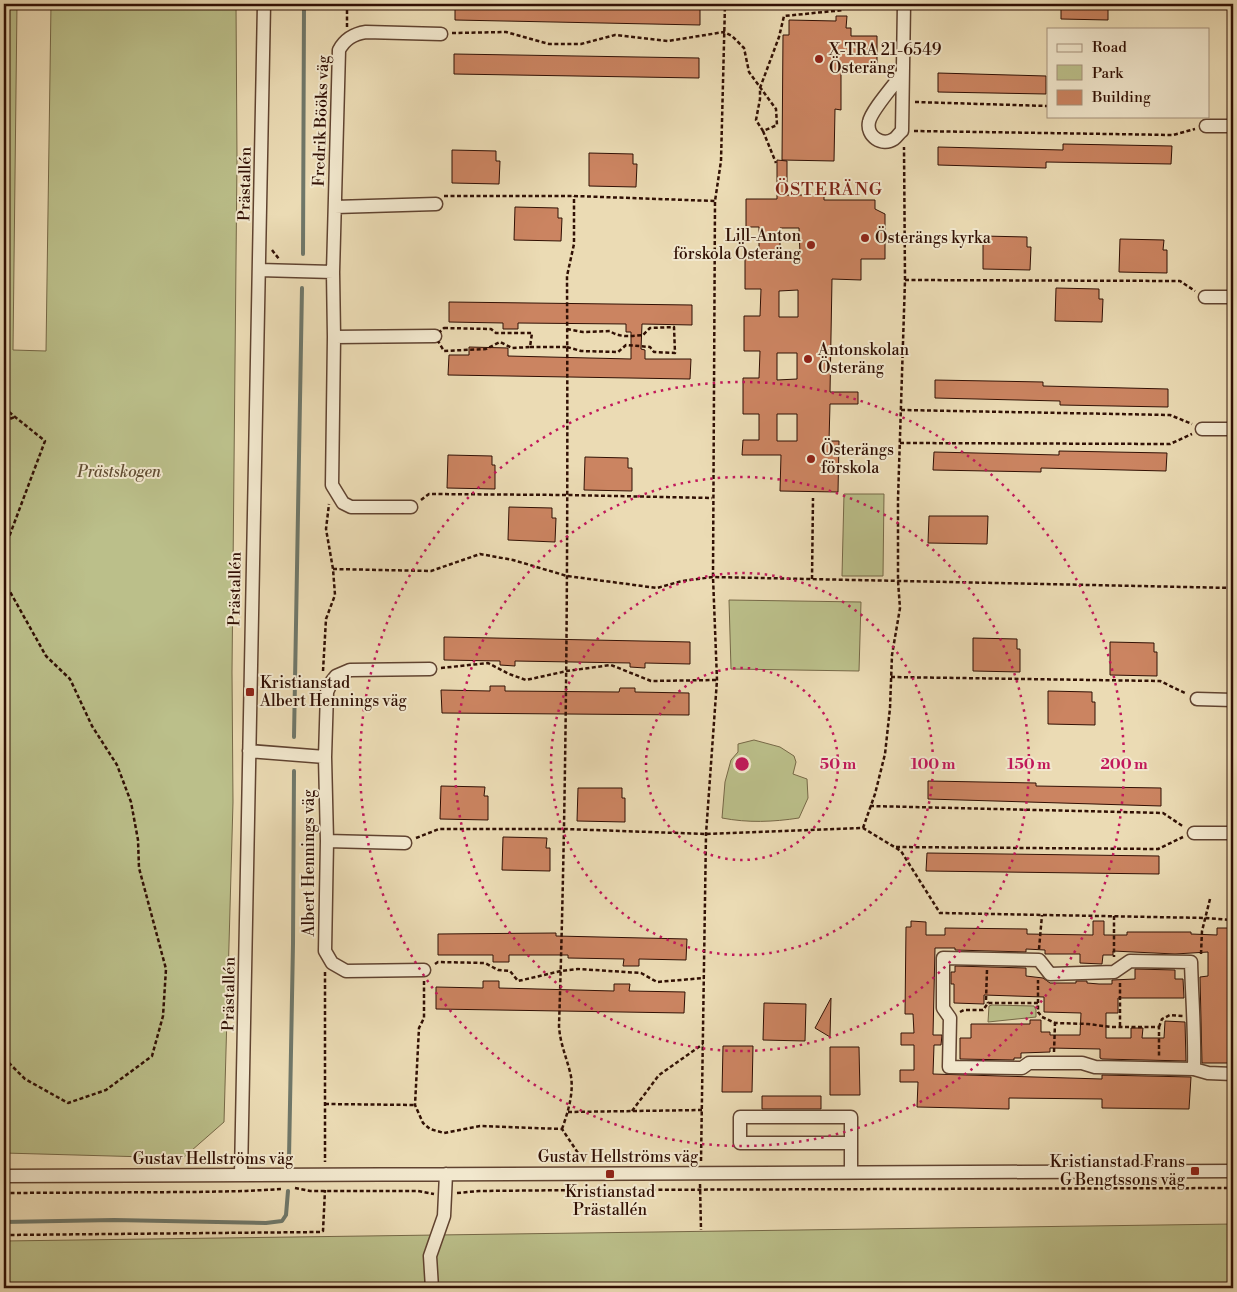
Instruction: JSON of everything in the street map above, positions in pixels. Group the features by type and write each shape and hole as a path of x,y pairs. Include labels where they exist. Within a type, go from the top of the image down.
{"street":[{"name":"Prästallén","path":"241,1175 264,4"},
{"path":"902,74 870,117 868,130 871,136 877,139 889,141 899,134 902,102 904,4"},
{"name":"Fredrik Bööks väg","path":"332,485 333,272 339,50 348,38 355,34 366,32 441,34"},
{"path":"1206,126 1233,126"},
{"path":"335,207 436,204"},
{"path":"259,270 333,272"},
{"path":"1205,297 1233,297"},
{"path":"334,337 435,336"},
{"path":"1202,429 1233,429"},
{"path":"332,485 340,500 351,507 411,507"},
{"path":"327,692 336,676 350,670 430,669"},
{"name":"Albert Hennings väg","path":"327,692 325,951 332,963 346,971 424,970"},
{"path":"1197,699 1233,700"},
{"path":"249,752 326,757"},
{"path":"1194,833 1233,833"},
{"path":"327,841 405,842"},
{"path":"1194,1069 1195,1022 1193,1017 1191,962 1130,961 1114,972 1050,974 1039,960 944,958 943,1008 950,1018 949,1067 1022,1068 1029,1063 1082,1063 1095,1067 1194,1069 1208,1073 1233,1074"},
{"path":"851,1143 740,1143 740,1117 851,1117 851,1143 851,1172"},
{"name":"Gustav Hellströms väg","path":"4,1176 1233,1171"},
{"path":"432,1288 430,1256 444,1216 446,1174"}],"path":[{"path":"347,4 348,38"},
{"path":"701,1230 700,1173 703,1110 706,834 717,680 712,498 715,201 722,160 725,4"},
{"path":"776,163 756,120 760,88 780,37 784,16 844,10"},
{"path":"441,34 506,32 549,44 581,44 616,35 668,41 724,32 732,36 744,48 749,72 776,109 777,125 763,132"},
{"path":"902,102 1047,106"},
{"path":"863,828 885,754 890,708 892,655 900,608 898,581 900,443 905,280 904,147 899,134 1172,135 1206,126"},
{"path":"436,204 444,195 574,196 715,201"},
{"path":"562,1130 568,1112 571,1074 559,1036 565,829 567,276 574,244 574,196"},
{"path":"905,280 1180,281 1205,297"},
{"path":"530,347 532,333 496,333 491,329 444,328 435,336 444,351 486,349 500,342 512,348 567,347 581,351 618,352 626,345 650,347 654,352 676,353 674,327 650,328 643,335 628,336 614,334 610,331 583,332 567,330"},
{"path":"4,408 45,441 6,546 4,560"},
{"path":"901,410 1170,415 1202,429"},
{"path":"4,421 15,417"},
{"path":"900,443 1170,444 1202,429"},
{"path":"327,692 323,677 326,619 335,595 333,569 326,529 332,485"},
{"path":"411,507 429,494 712,498"},
{"path":"812,579 813,498"},
{"path":"333,569 431,571 480,554 513,560 567,576 657,588 682,581 713,577 1233,588"},
{"path":"4,580 46,656 70,679 92,726 117,766 131,802 138,840 139,868 166,969 163,1016 152,1056 106,1090 68,1103 25,1079 4,1058"},
{"path":"430,669 488,663 526,680 566,671 611,665 651,681 717,680"},
{"path":"892,678 1160,681 1197,699"},
{"path":"870,806 1162,813 1194,833"},
{"path":"405,842 439,829 565,829 706,834 863,828 901,851 940,914 1233,920"},
{"path":"896,847 1158,849 1194,833"},
{"path":"1191,962 1200,962 1202,931 1210,899"},
{"path":"4,1235 323,1231 325,1174 325,951"},
{"path":"987,959 986,1000 988,1003"},
{"path":"562,1130 480,1126 444,1132 430,1129 423,1123 415,1105 419,1028 424,1018 424,970 438,962 485,963 498,970 510,971 518,981 561,971 578,970 612,970 641,973 657,982 704,978"},
{"path":"950,1018 964,1010 983,1010 988,1003"},
{"path":"988,1003 1038,1003 1038,1012 1042,1017 1054,1023 1159,1028"},
{"path":"1158,1069 1159,1028 1162,1019 1170,1015 1193,1017"},
{"path":"1053,1063 1054,1023"},
{"path":"632,1111 659,1075 703,1044"},
{"path":"325,1104 415,1105"},
{"path":"568,1112 703,1110"},
{"path":"562,1130 584,1162 591,1162"},
{"path":"293,1188 310,1191 418,1190 445,1195 478,1191 1233,1188"},
{"path":"4,1193 219,1192 281,1189"}],"green space":[{"name":"Prästskogen","path":"4,4 17,4 13,350 46,351 51,4 236,4 237,160 232,672 233,802 224,1122 183,1158 4,1153"},
{"path":"844,494 884,494 883,576 842,576"},
{"path":"729,600 861,602 859,671 731,669"},
{"path":"754,740 780,747 794,756 796,762 793,774 807,779 808,798 799,818 741,821 722,818 725,782 731,760 738,752 738,744"},
{"path":"989,1006 1034,1006 1036,1017 988,1022"},
{"path":"1233,1224 1233,1288 4,1288 4,1241"}],"building":[{"path":"455,4 700,5 700,25 455,20"},
{"path":"1061,4 1108,4 1108,20 1061,19"},
{"path":"836,16 847,16 846,28 851,28 851,36 877,36 877,69 841,68 841,110 835,109 834,161 782,160 783,35 789,35 789,20 836,21"},
{"path":"454,54 699,58 699,78 454,74"},
{"path":"938,73 1046,76 1046,94 938,92"},
{"path":"1063,144 1172,146 1171,164 1046,162 1046,168 938,165 938,147 1063,150"},
{"path":"452,150 496,151 496,161 500,161 499,184 452,183"},
{"path":"589,153 633,154 633,164 637,164 636,187 589,186"},
{"path":"777,160 787,161 787,195 824,195 824,200 875,200 875,209 885,214 885,259 861,259 861,280 832,279 830,392 858,392 858,404 830,404 829,441 839,441 838,492 780,491 781,455 742,455 743,440 759,440 759,414 743,414 743,378 759,378 760,351 744,351 744,316 760,316 761,289 745,289 745,254 759,254 759,227 746,227 746,199 777,199","holes":["780,228 799,228 800,255 780,255","798,290 798,317 779,317 779,291","777,353 797,353 797,379 777,380","777,414 797,414 797,441 777,441"]},
{"path":"515,207 558,208 558,218 562,218 561,241 514,240"},
{"path":"983,236 1027,237 1027,247 1031,247 1030,270 983,269"},
{"path":"1120,239 1164,240 1163,250 1167,250 1167,273 1119,272"},
{"path":"1056,288 1099,289 1099,299 1103,299 1102,322 1055,321"},
{"path":"449,302 692,305 692,325 642,324 641,349 645,350 645,359 691,359 690,379 448,375 449,355 469,355 469,347 508,348 508,356 631,359 631,332 626,332 626,324 518,323 518,329 503,329 503,323 449,322"},
{"path":"935,380 1043,382 1043,386 1168,389 1168,407 1060,405 1060,401 935,398"},
{"path":"1059,451 1167,453 1166,471 1041,468 1041,472 933,470 934,452 1059,455"},
{"path":"448,455 492,456 492,465 495,465 495,489 447,488"},
{"path":"585,457 628,458 628,468 632,468 632,491 584,490"},
{"path":"509,507 552,508 552,518 556,518 555,542 508,540"},
{"path":"929,516 988,516 987,544 928,543"},
{"path":"444,637 690,642 690,664 645,663 645,668 630,667 630,663 515,661 515,666 500,665 500,661 444,660"},
{"path":"973,638 1017,639 1017,649 1020,649 1020,672 973,671"},
{"path":"1110,642 1154,643 1154,652 1157,652 1157,676 1110,675"},
{"path":"490,686 505,686 505,691 619,692 620,688 635,688 635,692 689,693 689,715 442,713 441,690 490,691"},
{"path":"1048,691 1092,692 1092,702 1095,702 1095,725 1048,724"},
{"path":"928,781 1036,783 1036,786 1161,788 1161,806 928,799"},
{"path":"441,786 485,787 484,796 488,796 488,820 440,819"},
{"path":"578,788 622,788 622,798 625,798 625,822 577,821"},
{"path":"503,837 547,838 546,848 550,848 550,871 502,870"},
{"path":"927,853 1159,856 1159,874 926,871"},
{"path":"911,921 926,922 926,935 945,935 945,928 1027,929 1027,934 1093,935 1093,921 1104,921 1104,935 1127,935 1127,932 1191,932 1191,934 1217,935 1217,928 1232,928 1233,1063 1202,1063 1200,977 1208,976 1208,952 1175,954 1113,951 1113,955 1103,955 1102,964 1080,963 1080,954 1045,954 1045,950 1026,949 1026,952 935,948 933,1035 942,1035 941,1045 934,1045 933,1074 1102,1079 1102,1075 1191,1077 1189,1109 1102,1108 1102,1099 1009,1098 1009,1109 917,1107 918,1082 900,1082 900,1070 914,1070 914,1045 901,1045 901,1033 914,1033 913,1014 905,1014 906,927 911,927"},
{"path":"556,933 556,936 687,939 686,960 639,959 639,966 623,966 624,959 568,958 568,955 509,955 509,962 493,962 493,955 438,955 438,934"},
{"path":"955,966 1026,968 1026,976 1043,978 1050,983 1087,981 1087,983 1099,984 1112,984 1112,980 1135,979 1135,969 1175,970 1175,979 1183,979 1184,998 1118,998 1118,1013 1106,1013 1106,1038 1131,1038 1131,1028 1143,1028 1142,1038 1164,1038 1165,1021 1185,1022 1186,1061 1102,1059 1100,1058 1100,1049 1050,1048 1050,1052 1021,1053 1021,1058 1014,1058 1014,1060 960,1059 960,1038 971,1038 971,1024 1030,1024 1030,1020 1041,1020 1041,1032 1050,1032 1050,1035 1080,1035 1081,1013 1044,1012 1044,997 984,995 984,1004 954,1003 954,984 951,984 951,972 955,972"},
{"path":"483,981 499,981 499,988 614,991 614,984 630,984 629,991 685,992 684,1013 436,1009 436,987 483,988"},
{"path":"831,998 830,1037 815,1028"},
{"path":"764,1003 806,1004 805,1041 763,1040"},
{"path":"723,1046 753,1046 752,1092 722,1092"},
{"path":"830,1047 859,1047 860,1095 830,1095"},
{"path":"762,1096 821,1096 821,1109 762,1109"}],"waterway":[{"path":"303,254 304,4"},
{"path":"294,737 302,288"},
{"path":"289,1158 294,771"},
{"path":"4,1222 114,1220 266,1223 282,1221 286,1215 288,1191"}],"place":[{"name":"X-TRA 21-6549 Österäng","path":"819,59"},
{"name":"Österängs kyrka","path":"865,238"},
{"name":"Lill-Anton förskola Österäng","path":"811,245"},
{"name":"Antonskolan Österäng","path":"808,359"},
{"name":"Österängs förskola","path":"811,459"},
{"name":"Kristianstad Albert Hennings väg","path":"250,692"},
{"name":"Kristianstad Frans G Bengtssons väg","path":"1195,1171"},
{"name":"Kristianstad Prästallén","path":"610,1174"}],"district":[{"name":"ÖSTERÄNG","path":"829,189"}]}
